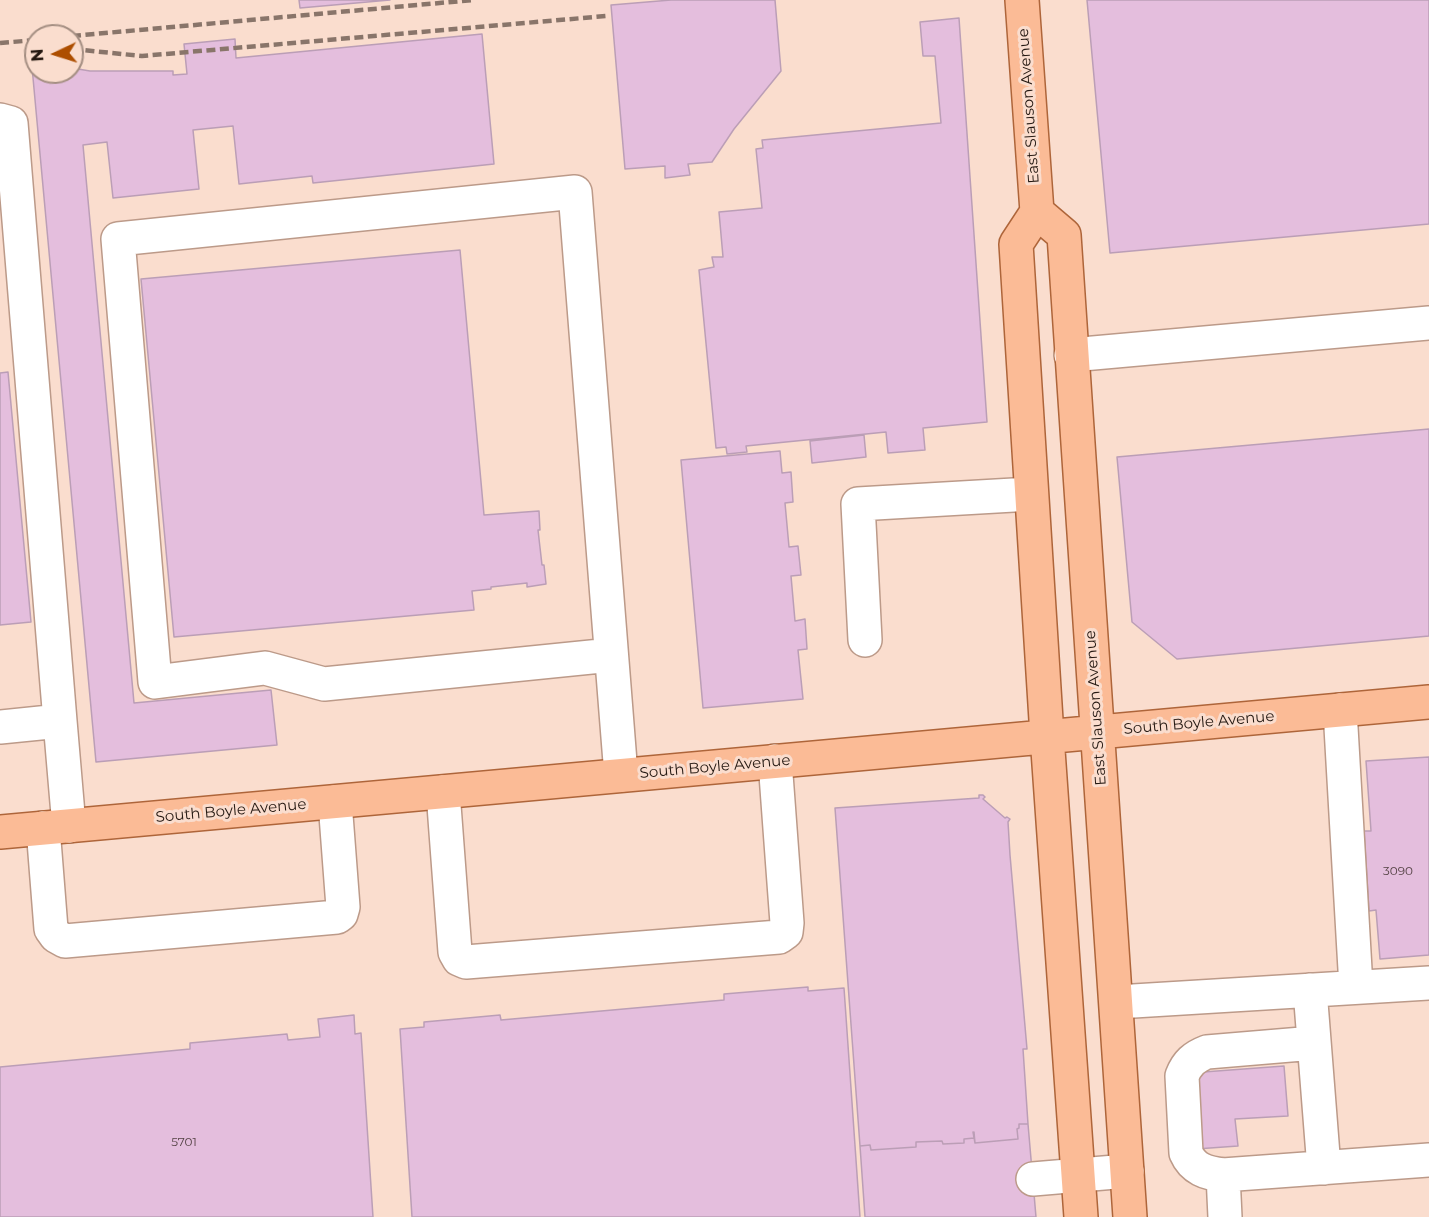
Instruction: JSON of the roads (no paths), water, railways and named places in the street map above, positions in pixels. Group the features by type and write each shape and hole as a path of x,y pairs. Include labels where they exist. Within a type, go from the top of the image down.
{"main road":[{"name":"East Slauson Avenue","path":"1022,0 1037,212 1064,235 1130,1217"},
{"path":"1037,212 1016,244 1047,736 1081,1217"},
{"name":"South Boyle Avenue","path":"0,832 1429,702"}],"lane":[{"path":"0,120 10,123 60,721 51,929 56,936 65,941 337,917 341,914 343,907 334,802"},
{"path":"611,656 324,684 265,668 155,682 118,239 575,192 621,775"},
{"path":"1071,355 1429,323"},
{"path":"865,640 858,504 1031,494"},
{"path":"1340,710 1356,987"},
{"path":"0,727 60,721"},
{"path":"443,792 455,952 459,959 466,962 779,937 786,932 788,923 775,761"},
{"path":"1117,1002 1429,983"},
{"path":"1310,990 1324,1168"},
{"path":"1314,1043 1207,1052 1192,1059 1185,1066 1182,1076 1186,1153 1190,1160 1201,1170 1223,1175 1429,1160"},
{"path":"1032,1179 1127,1171"},
{"path":"1223,1175 1225,1217"}],"railway":[{"path":"84,35 473,0"},
{"path":"84,50 142,56 606,16"},
{"path":"0,43 24,41"}]}
